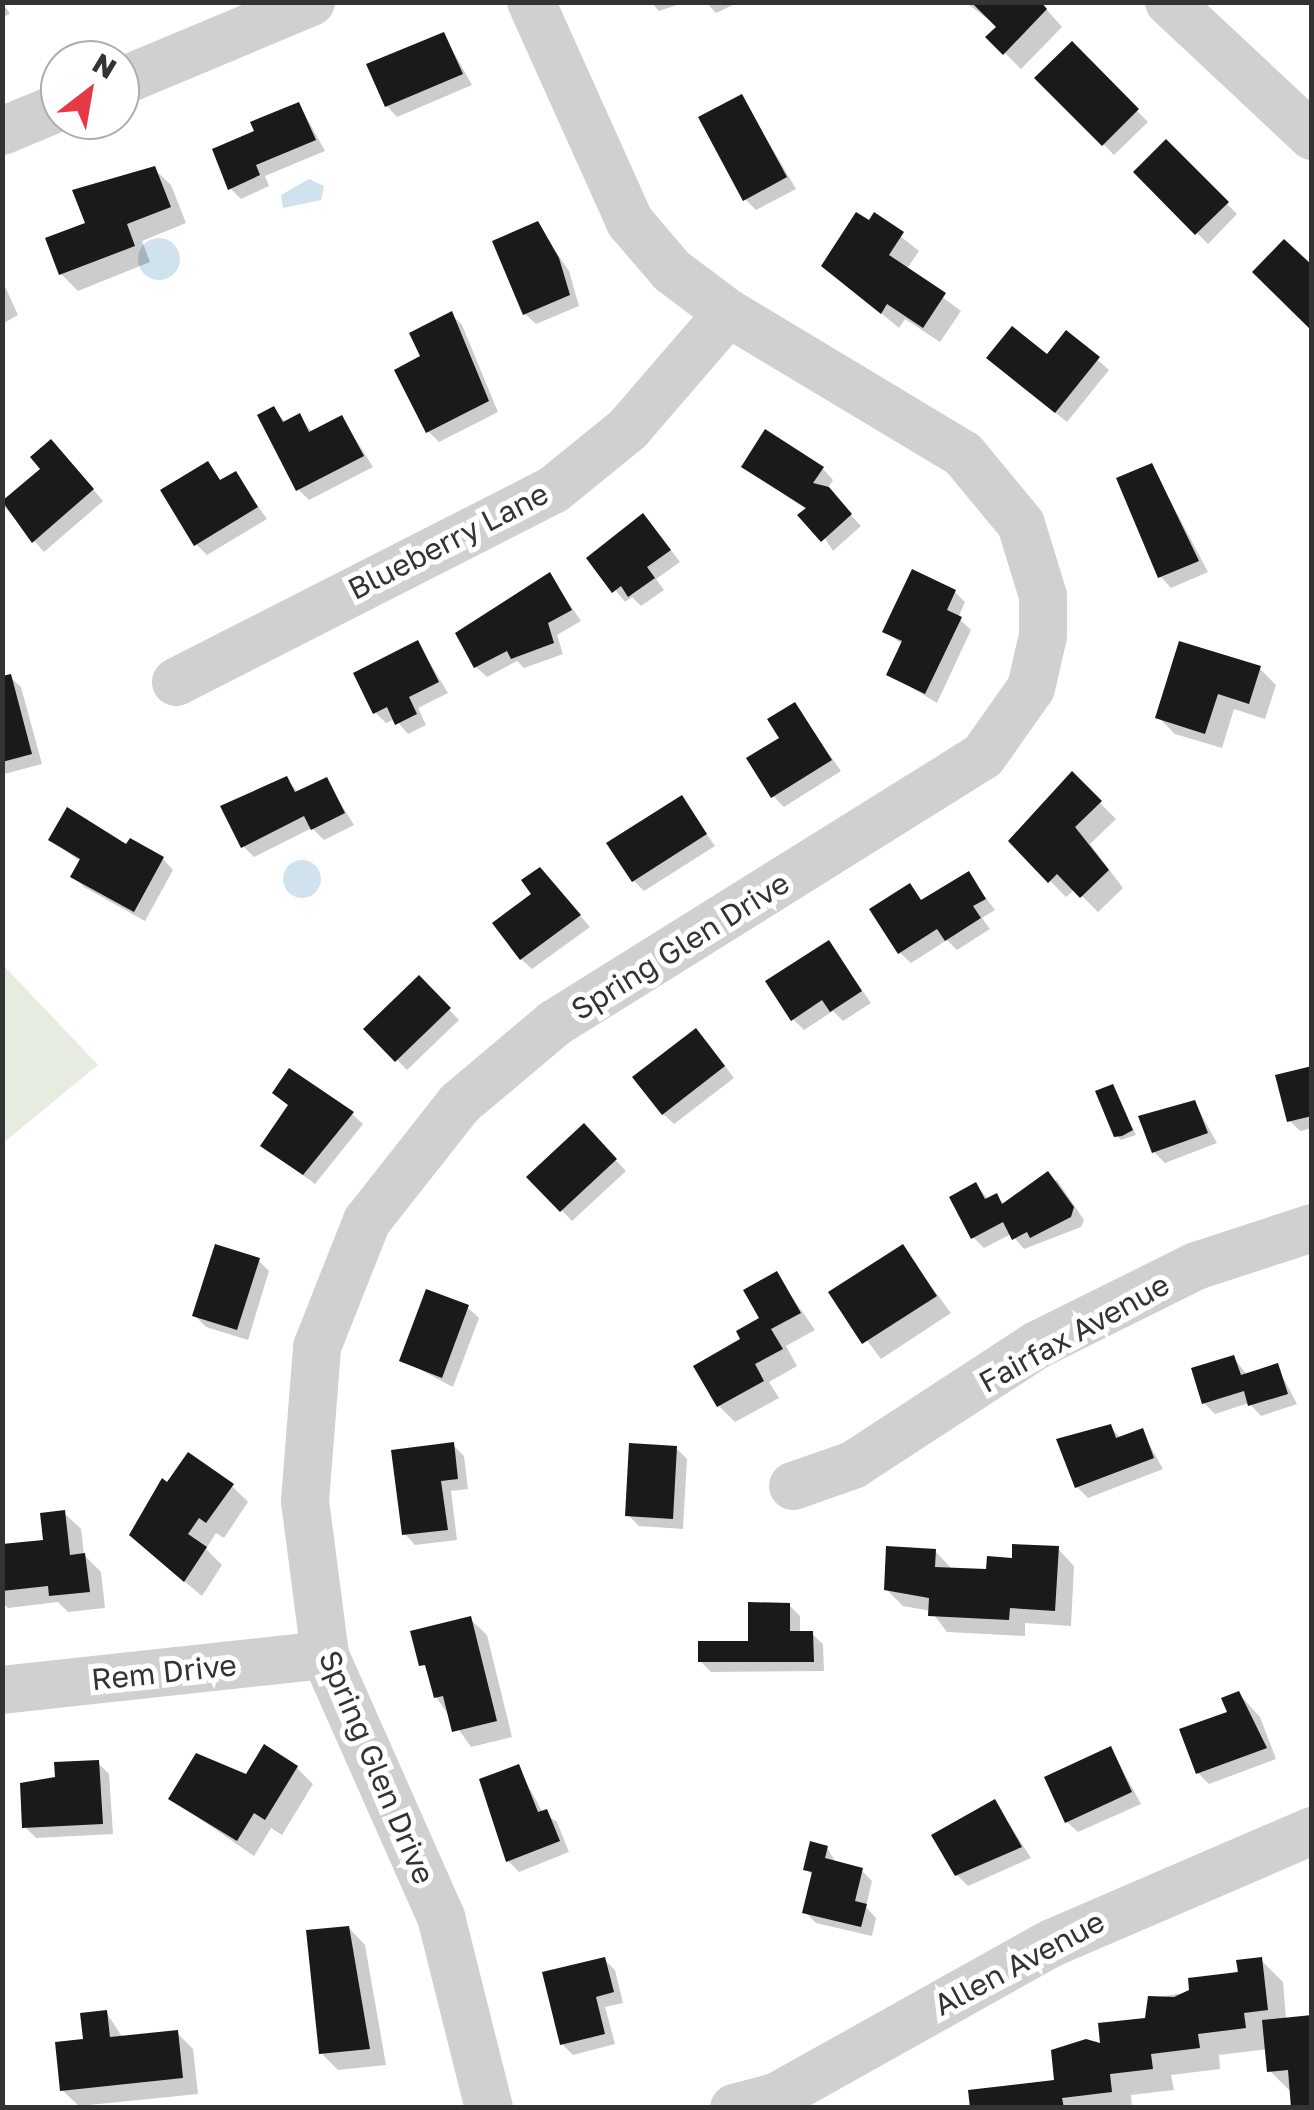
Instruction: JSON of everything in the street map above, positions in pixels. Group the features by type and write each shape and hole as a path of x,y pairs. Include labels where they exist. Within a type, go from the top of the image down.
{"street":[{"path":"140,74 311,2"},
{"name":"Spring Glen Drive","path":"489,2108 441,1916 326,1655 305,1501 317,1347 367,1221 460,1103 555,1024 983,756 1030,688 1043,596 1021,524 963,454 728,313 672,272 630,222 532,2"},
{"path":"1169,2 1312,136"},
{"path":"2,132 40,116"},
{"name":"Blueberry Lane","path":"176,682 554,490 628,429 728,313"},
{"name":"Fairfax Avenue","path":"794,1486 853,1465 1037,1345 1196,1266 1312,1228"},
{"name":"Rem Drive","path":"2,1690 326,1655"},
{"name":"Allen Avenue","path":"764,2104 1052,1942 1312,1831"}],"shaded area":[{"path":"3,965 98,1065 3,1143"}],"water":[{"path":"309,179 324,186 321,200 283,208 281,195"},
{"path":"159,238 174,244 180,259 174,274 159,280 144,274 138,259 144,244"},
{"path":"302,860 315,866 321,879 315,892 302,898 289,892 283,879 289,866"}],"building":[{"path":"971,2 1041,2 1047,9 1003,55 985,37 996,27"},
{"path":"444,32 463,74 385,107 366,64"},
{"path":"1072,41 1139,109 1102,146 1034,78"},
{"path":"742,94 787,177 743,201 698,117"},
{"path":"299,102 316,140 256,165 260,175 228,190 212,149 254,131 250,122"},
{"path":"1166,139 1229,202 1195,235 1133,172"},
{"path":"155,166 171,207 127,224 135,246 59,275 45,238 85,223 72,190"},
{"path":"856,212 869,220 874,212 904,232 889,255 946,293 923,328 887,304 881,314 821,266"},
{"path":"538,221 559,258 570,295 523,315 492,241"},
{"path":"1284,239 1312,265 1312,331 1252,272"},
{"path":"452,311 489,401 426,433 394,370 420,356 409,333"},
{"path":"1012,326 1047,354 1066,330 1100,357 1055,413 986,358"},
{"path":"274,406 283,422 300,413 309,432 342,415 364,456 296,491 257,415"},
{"path":"765,429 824,467 813,483 829,487 852,514 821,542 797,515 806,508 741,467"},
{"path":"51,439 94,489 32,543 2,501 40,469 30,457"},
{"path":"208,461 220,480 236,471 258,507 194,546 160,490"},
{"path":"1152,463 1199,561 1158,578 1116,478"},
{"path":"643,513 671,550 647,567 655,578 628,597 621,586 612,593 586,558"},
{"path":"912,569 956,590 947,610 962,617 925,694 886,675 902,641 882,632"},
{"path":"550,572 572,610 548,623 554,643 511,659 507,651 474,668 455,633"},
{"path":"418,640 439,682 409,697 417,714 395,725 387,707 373,714 353,673"},
{"path":"1179,641 1261,666 1249,704 1218,694 1205,734 1155,718"},
{"path":"11,674 32,754 2,762 2,676"},
{"path":"795,702 832,760 771,798 746,758 779,738 767,719"},
{"path":"1072,771 1102,801 1075,827 1109,870 1080,898 1057,874 1048,883 1008,841"},
{"path":"287,776 295,792 327,777 345,813 311,830 304,816 241,848 220,806"},
{"path":"682,795 707,834 632,882 606,843"},
{"path":"67,807 126,844 130,838 164,857 134,912 70,877 80,859 48,840"},
{"path":"540,867 581,915 520,960 492,923 531,894 521,880"},
{"path":"969,871 986,899 973,906 981,918 945,941 937,929 898,954 869,909 910,883 921,900"},
{"path":"829,940 862,991 830,1012 822,1000 791,1021 765,981"},
{"path":"419,975 451,1008 395,1062 363,1029"},
{"path":"696,1028 725,1066 662,1115 632,1077"},
{"path":"1312,1066 1312,1116 1287,1122 1275,1075"},
{"path":"289,1068 354,1112 303,1175 260,1146 288,1105 272,1093"},
{"path":"1113,1084 1133,1130 1114,1137 1095,1091"},
{"path":"1195,1100 1208,1133 1152,1153 1138,1116"},
{"path":"584,1123 617,1159 560,1212 526,1177"},
{"path":"1048,1171 1074,1207 1071,1217 1030,1238 1027,1232 1012,1240 1003,1222 971,1239 949,1197 976,1182 985,1199 997,1193 1002,1204"},
{"path":"215,1244 260,1258 237,1330 192,1316"},
{"path":"903,1244 937,1296 862,1344 828,1292"},
{"path":"777,1271 801,1313 771,1329 783,1349 755,1364 764,1381 717,1407 693,1366 740,1339 736,1331 759,1318 743,1290"},
{"path":"426,1289 469,1305 442,1378 399,1361"},
{"path":"1234,1355 1241,1375 1278,1363 1288,1394 1248,1406 1244,1391 1202,1404 1191,1368"},
{"path":"1111,1424 1116,1438 1143,1428 1154,1458 1075,1488 1056,1439"},
{"path":"454,1442 458,1479 441,1481 448,1530 402,1535 391,1450"},
{"path":"629,1443 677,1446 673,1519 625,1516"},
{"path":"188,1452 234,1484 206,1523 199,1518 188,1534 207,1547 184,1582 129,1535 162,1478 167,1482"},
{"path":"65,1510 70,1555 85,1553 90,1592 49,1596 48,1586 2,1591 2,1544 43,1540 40,1513"},
{"path":"1012,1544 1059,1546 1055,1611 1010,1608 1009,1620 928,1616 929,1598 884,1590 886,1546 936,1549 935,1567 986,1569 987,1556 1012,1558"},
{"path":"748,1602 790,1603 790,1631 813,1631 814,1662 698,1662 698,1641 748,1641"},
{"path":"471,1616 497,1721 452,1732 443,1696 434,1698 425,1665 419,1666 410,1631"},
{"path":"1239,1691 1267,1748 1196,1774 1179,1729 1227,1712 1221,1698"},
{"path":"264,1744 298,1766 265,1820 254,1813 237,1841 168,1799 196,1753 246,1774"},
{"path":"1111,1746 1132,1792 1065,1823 1044,1777"},
{"path":"99,1760 103,1824 22,1828 20,1783 55,1777 54,1762"},
{"path":"519,1764 538,1812 547,1809 560,1841 506,1862 479,1779"},
{"path":"995,1799 1022,1847 955,1876 931,1835"},
{"path":"810,1841 828,1846 825,1858 863,1868 855,1901 867,1904 861,1927 802,1913 812,1872 803,1870"},
{"path":"349,1926 370,2049 319,2054 306,1930"},
{"path":"605,1957 614,1992 596,1997 605,2034 560,2045 542,1972"},
{"path":"1262,1957 1268,2010 1244,2013 1246,2028 1198,2034 1200,2048 1151,2054 1153,2069 1110,2074 1112,2092 1062,2098 1064,2108 970,2108 968,2090 1054,2080 1051,2050 1086,2039 1100,2043 1098,2023 1145,2018 1148,1996 1174,1997 1189,1990 1188,1978 1238,1972 1236,1960"},
{"path":"107,2010 110,2037 178,2030 183,2078 60,2091 55,2042 83,2039 80,2013"},
{"path":"1312,2015 1312,2108 1291,2108 1288,2070 1267,2072 1262,2020"}]}
